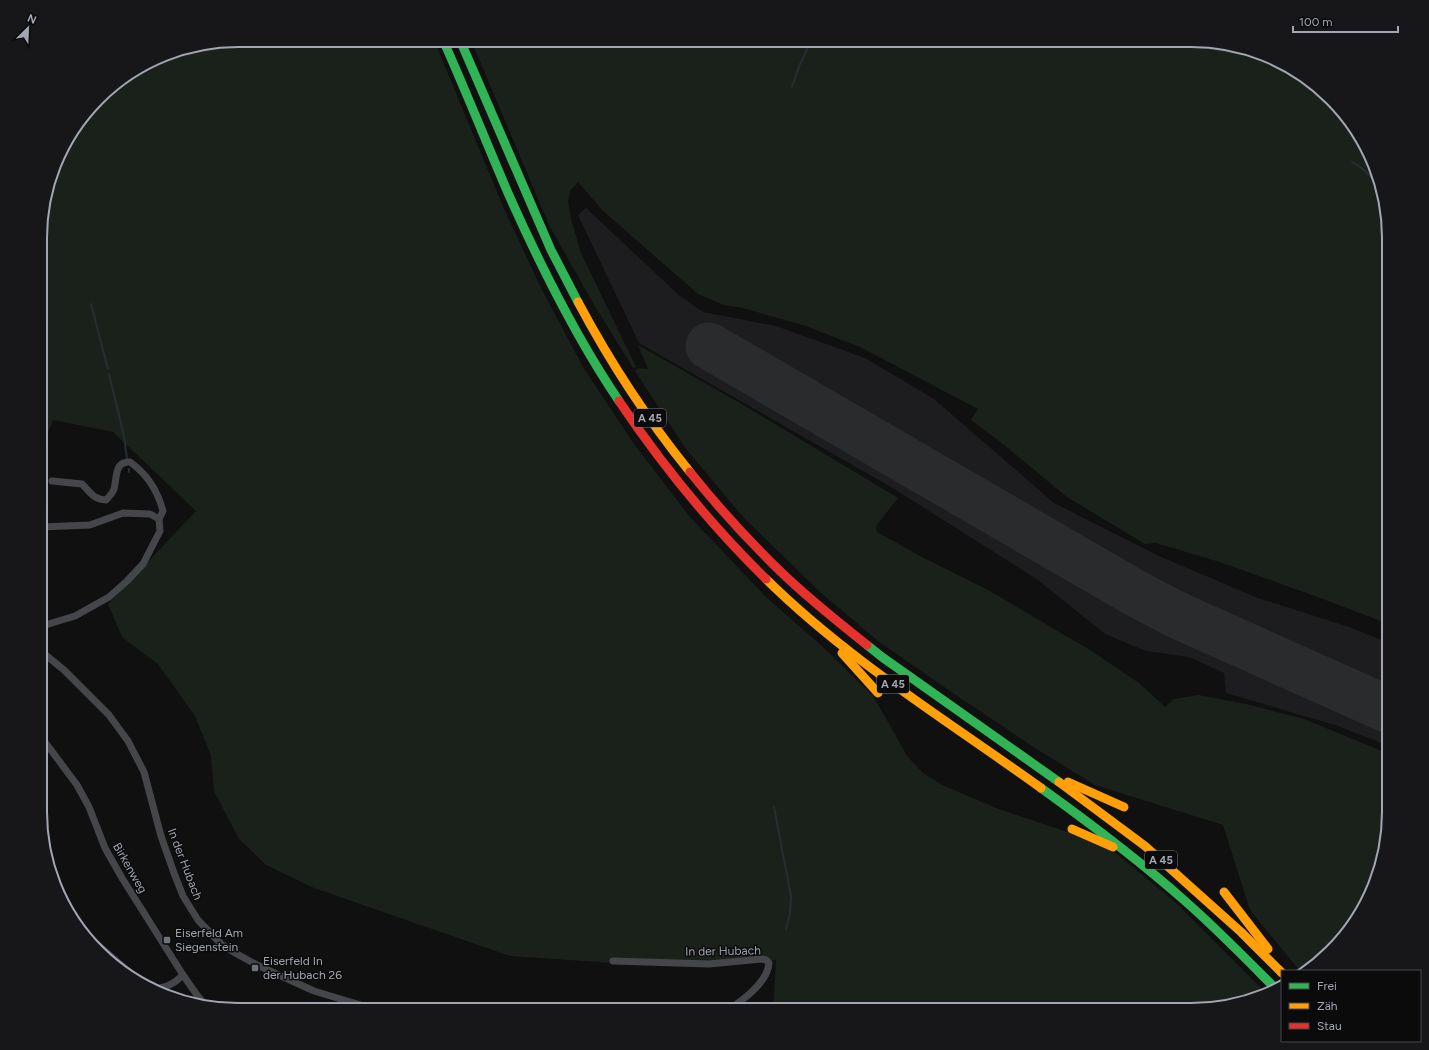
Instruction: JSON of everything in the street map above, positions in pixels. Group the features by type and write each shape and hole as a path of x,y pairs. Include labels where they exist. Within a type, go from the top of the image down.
{"highway":[{"name":"A 45","path":"446,47 516,210 565,311 616,395 669,470 705,515 771,584 822,630 872,669 1021,773 1132,856 1230,942 1272,985"},
{"name":"A 45","path":"463,47 551,250 579,304 604,349 636,399 681,461 716,504 781,572 831,616 882,657 1029,760 1145,846 1281,970"},
{"path":"822,630 878,693"},
{"path":"1029,760 1068,782 1124,807"},
{"path":"1072,828 1132,856"},
{"path":"1224,892 1282,970"}],"street":[{"path":"47,624 74,616 109,597 127,581 143,564 160,531 159,519 163,511 159,497 140,470 130,462 120,465 112,494 106,500 100,500 91,494 82,484 52,481"},
{"path":"47,527 90,525 123,513 150,514 159,519"},
{"name":"In der Hubach","path":"47,656 64,670 109,715 128,741 144,772 161,836 183,896 198,920 221,944 257,965 314,991 354,1003"},
{"name":"Birkenweg","path":"47,745 77,785 89,806 105,848 182,975 200,999"},
{"name":"In der Hubach","path":"613,961 709,964 762,959 766,960 769,963 769,968 760,982 739,1003"},
{"path":"165,988 173,984 182,975"}],"shaded area":[{"path":"226,47 437,47 504,209 542,290 583,367 634,444 690,517 766,597 822,646 873,696 907,756 923,773 942,785 996,808 1106,845 1174,901 1262,989 1228,999 1203,1003 773,1003 776,960 644,965 510,956 314,888 266,865 239,839 214,791 211,756 195,716 158,664 122,637 108,604 196,511 113,432 53,420 47,435 47,226 51,201 57,177 79,132 94,112 112,94 132,79 177,57"},
{"path":"474,47 1203,47 1252,57 1275,67 1297,79 1317,94 1335,112 1350,132 1362,154 1372,177 1378,201 1382,226 1382,621 1223,563 1156,543 1145,544 1067,497 1003,444 971,420 978,409 860,347 806,326 743,308 724,305 698,294 602,210 578,182 570,191 568,201 571,219 581,253 636,367 633,368 593,303 549,225"},
{"path":"586,208 680,296 703,312 776,326 865,358 934,399 1054,503 1159,556 1258,598 1349,627 1382,640 1382,743 1338,726 1226,693 1224,673 1189,657 1146,651 1105,634 1038,580 896,490 639,343 578,215"},
{"path":"638,345 740,403 898,498 876,526 877,532 920,556 988,590 1090,650 1139,683 1165,707 1174,699 1198,695 1246,704 1304,719 1382,751 1382,824 1372,873 1350,918 1335,938 1317,956 1299,970 1250,910 1223,825 1095,785 1035,748 878,641 820,592 744,518 686,449 635,371 638,368 648,369"}],"waterway":[{"path":"792,87 800,64 807,50 807,47"},
{"path":"1352,162 1360,166 1372,178"},
{"path":"91,304 108,369"},
{"path":"109,374 124,436 127,459"},
{"path":"774,807 791,896 790,913 786,929"}],"runway":[{"path":"709,346 1135,593 1177,615 1382,707"}],"traffic: fast":[{"path":"446,47 508,193 533,247 573,326 619,401"},
{"path":"463,47 551,250 578,302"},
{"path":"867,645 1059,782"},
{"path":"1041,788 1078,815 1168,886 1209,922 1272,985"}],"traffic: slow":[{"path":"578,302 630,390 659,432 690,472"},
{"path":"766,579 830,636 899,689 1041,788"},
{"path":"842,653 878,693"},
{"path":"1059,782 1145,846 1241,932 1281,972"},
{"path":"1068,782 1124,807"},
{"path":"1072,829 1113,847"},
{"path":"1224,892 1268,949"}],"traffic: jam":[{"path":"619,401 652,448 688,494 766,579"},
{"path":"690,472 711,498 781,572 834,619 867,645"}],"place":[{"name":"Eiserfeld Am Siegenstein","path":"167,940"},
{"name":"Eiserfeld In der Hubach 26","path":"255,968"}]}
